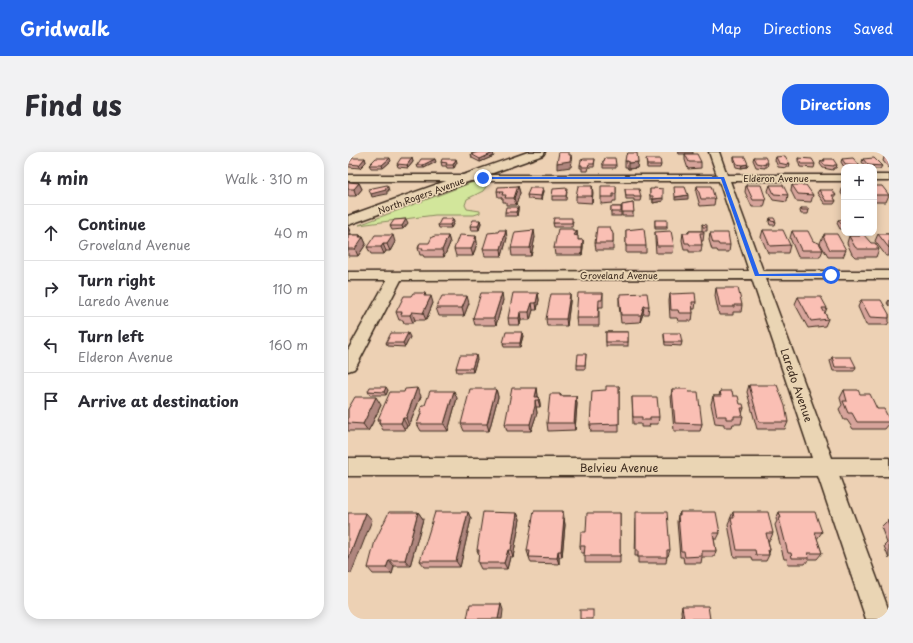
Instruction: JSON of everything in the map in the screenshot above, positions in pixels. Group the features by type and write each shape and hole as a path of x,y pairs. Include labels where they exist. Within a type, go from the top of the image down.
{"street":[{"name":"North Rogers Avenue","path":"348,221 539,152"},
{"name":"Laredo Avenue","path":"714,152 879,619"},
{"name":"Elderon Avenue","path":"348,178 841,178"},
{"path":"877,178 889,178"},
{"path":"348,365 397,275"},
{"name":"Groveland Avenue","path":"348,276 889,275"},
{"name":"Belvieu Avenue","path":"348,467 889,467"}],"green space":[{"path":"476,181 490,181 483,191 467,199 465,205 467,209 480,211 480,213 474,215 435,215 359,225"}],"building":[{"path":"479,152 493,153 480,159 471,154"},
{"path":"559,152 569,152 569,155 571,155 570,161 557,163"},
{"path":"628,153 637,153 638,162 628,163 628,161 625,161"},
{"path":"685,154 697,154 701,162 689,162"},
{"path":"785,156 790,164 787,163 788,165 779,163 776,157"},
{"path":"734,157 745,157 748,164 737,164"},
{"path":"754,157 765,157 768,163 765,163 766,165 757,163"},
{"path":"353,158 365,158 359,165 348,164"},
{"path":"376,158 390,158 382,165 369,165"},
{"path":"401,158 412,158 407,165 397,164"},
{"path":"605,158 615,158 616,165 603,165"},
{"path":"798,158 812,159 815,164 801,164"},
{"path":"853,158 858,164 845,164 842,159"},
{"path":"874,158 882,166 877,166 877,164 867,164 863,159"},
{"path":"421,159 435,159 423,165 417,165"},
{"path":"442,159 456,159 453,165 446,165 447,163 441,162"},
{"path":"595,159 594,164 589,164 588,167 582,167 582,165 580,165 581,160"},
{"path":"646,159 660,159 661,165 647,165"},
{"path":"824,159 833,159 837,165 824,165 821,161 825,161"},
{"path":"348,182 359,183 354,189 348,189"},
{"path":"387,185 388,187 385,188 386,190 371,194 368,189"},
{"path":"746,185 761,185 766,200 753,200"},
{"path":"770,185 783,185 788,195 774,194"},
{"path":"792,185 806,185 813,195 798,194"},
{"path":"518,186 514,198 505,198 506,195 502,195 503,192 497,191 498,187"},
{"path":"578,186 592,186 592,196 576,196"},
{"path":"601,186 616,186 616,194 613,194 613,197 601,197"},
{"path":"697,186 711,186 715,199 701,199"},
{"path":"877,186 882,186 889,195 877,195"},
{"path":"674,187 685,187 688,195 675,197"},
{"path":"530,188 543,188 541,196 527,195"},
{"path":"567,188 566,196 552,196 553,189"},
{"path":"625,189 639,189 641,197 626,196"},
{"path":"650,189 663,189 663,198 653,199 653,196 650,196"},
{"path":"819,190 832,190 836,195 832,195 836,201 826,201"},
{"path":"633,203 634,212 622,212 622,205"},
{"path":"506,207 518,207 516,212 505,212"},
{"path":"611,207 621,207 621,212 611,212"},
{"path":"801,208 808,208 809,210 802,210"},
{"path":"554,218 572,218 572,223 553,223"},
{"path":"770,218 774,218 776,222 771,221"},
{"path":"406,219 402,226 390,226 394,220"},
{"path":"441,219 453,219 450,225 438,225"},
{"path":"473,220 480,220 478,226 470,226"},
{"path":"655,220 667,220 667,226 655,226"},
{"path":"702,224 707,225 707,227 703,227"},
{"path":"597,227 610,227 613,234 613,243 595,243"},
{"path":"644,228 646,246 626,246 626,230"},
{"path":"558,229 573,229 573,231 577,231 574,235 578,236 578,240 583,240 582,248 554,248"},
{"path":"499,230 506,230 501,249 483,249 488,233 498,232"},
{"path":"534,230 530,248 511,248 515,232"},
{"path":"763,230 783,230 790,245 770,246"},
{"path":"671,231 674,246 657,246 655,232"},
{"path":"689,231 703,231 704,233 700,233 702,245 690,245 689,243 685,243 683,233 689,233"},
{"path":"792,231 808,231 813,241 819,243 823,250 801,250"},
{"path":"710,233 728,233 730,245 719,245 718,243 713,243"},
{"path":"824,234 837,234 846,250 830,250 823,236 825,236"},
{"path":"878,234 889,234 889,248"},
{"path":"348,235 360,235 359,237 363,237 355,249 348,249"},
{"path":"375,235 393,235 387,244 383,244 381,247 367,247"},
{"path":"459,235 476,236 471,249 454,249"},
{"path":"448,236 442,250 422,250 423,248 418,248 420,243 429,243 432,237"},
{"path":"849,236 865,236 871,243 875,243 879,249 858,249 855,247"},
{"path":"716,288 738,288 742,305 734,305 734,307 720,307"},
{"path":"413,293 425,293 424,296 431,296 423,313 412,312 410,315 401,315 402,312 396,312 404,296 411,296"},
{"path":"481,293 502,293 494,318 473,318"},
{"path":"513,293 538,293 536,303 532,303 529,312 520,312 519,318 508,318"},
{"path":"578,293 603,293 602,300 599,300 598,318 576,318"},
{"path":"647,293 649,306 644,306 641,315 621,315 620,294"},
{"path":"695,293 696,302 692,302 693,313 679,313 678,310 671,310 670,294"},
{"path":"551,294 570,294 566,319 546,319"},
{"path":"442,296 467,296 462,308 436,308"},
{"path":"798,297 821,297 827,308 822,308 828,319 811,321"},
{"path":"861,300 881,300 889,314 889,318 870,317"},
{"path":"506,332 522,332 520,343 503,343"},
{"path":"606,332 628,332 628,342 606,342"},
{"path":"391,333 408,333 403,343 386,343"},
{"path":"664,333 680,333 682,342 665,342"},
{"path":"578,354 586,354 585,365 577,365"},
{"path":"460,355 476,355 472,368 456,368"},
{"path":"832,357 851,357 856,367 835,367"},
{"path":"749,385 777,385 785,406 788,422 759,422"},
{"path":"606,386 619,386 619,424 590,425 592,391 606,390"},
{"path":"370,387 386,387 384,392 368,391"},
{"path":"417,388 406,418 403,418 401,423 379,423 381,419 378,419 390,392 404,392 405,389"},
{"path":"512,388 537,388 535,397 539,397 538,400 535,400 535,406 530,424 505,424"},
{"path":"470,389 496,389 487,424 461,424"},
{"path":"672,389 688,389 689,392 698,392 702,424 675,423"},
{"path":"844,390 858,390 860,394 870,394 877,409 884,409 889,422 857,422 852,413 848,413 843,401 847,401"},
{"path":"430,391 454,391 444,424 417,424 422,411 420,411 422,405 425,405"},
{"path":"720,391 732,391 733,396 738,396 740,404 743,404 744,408 741,408 743,416 734,416 734,419 726,419 726,416 717,416 713,396 721,396"},
{"path":"550,394 560,394 560,396 576,396 574,423 547,423"},
{"path":"355,397 376,397 363,424 348,423 348,409"},
{"path":"632,397 657,397 659,417 650,417 650,420 642,420 642,417 633,417"},
{"path":"534,511 563,511 562,518 564,518 561,551 558,551 557,558 529,557 530,551 527,551"},
{"path":"389,512 418,512 405,560 389,560 386,568 368,568 375,541"},
{"path":"435,512 468,512 456,561 420,561"},
{"path":"483,512 517,513 511,550 508,550 504,563 478,563 479,550 477,550"},
{"path":"636,512 667,512 670,550 667,550 667,557 638,557 638,550 636,550"},
{"path":"680,512 716,512 720,533 713,533 716,551 702,551 702,556 685,557 684,551 681,551 678,515 680,515"},
{"path":"733,512 768,512 773,533 766,533 770,550 768,550 769,555 756,555 755,550 737,550 731,518 734,518"},
{"path":"779,512 815,512 822,532 815,532 822,553 808,553 809,558 792,558 791,553 788,553 779,518 781,518"},
{"path":"348,513 366,513 348,560"},
{"path":"587,513 620,513 620,556 584,556 585,546 580,546 581,532 586,532"},
{"path":"470,604 501,604 498,619 467,619"},
{"path":"682,606 708,606 710,619 684,619"},
{"path":"580,610 593,610 593,619 580,619"}],"route":[{"path":"483,178 723,178 757,275 831,275"}]}
